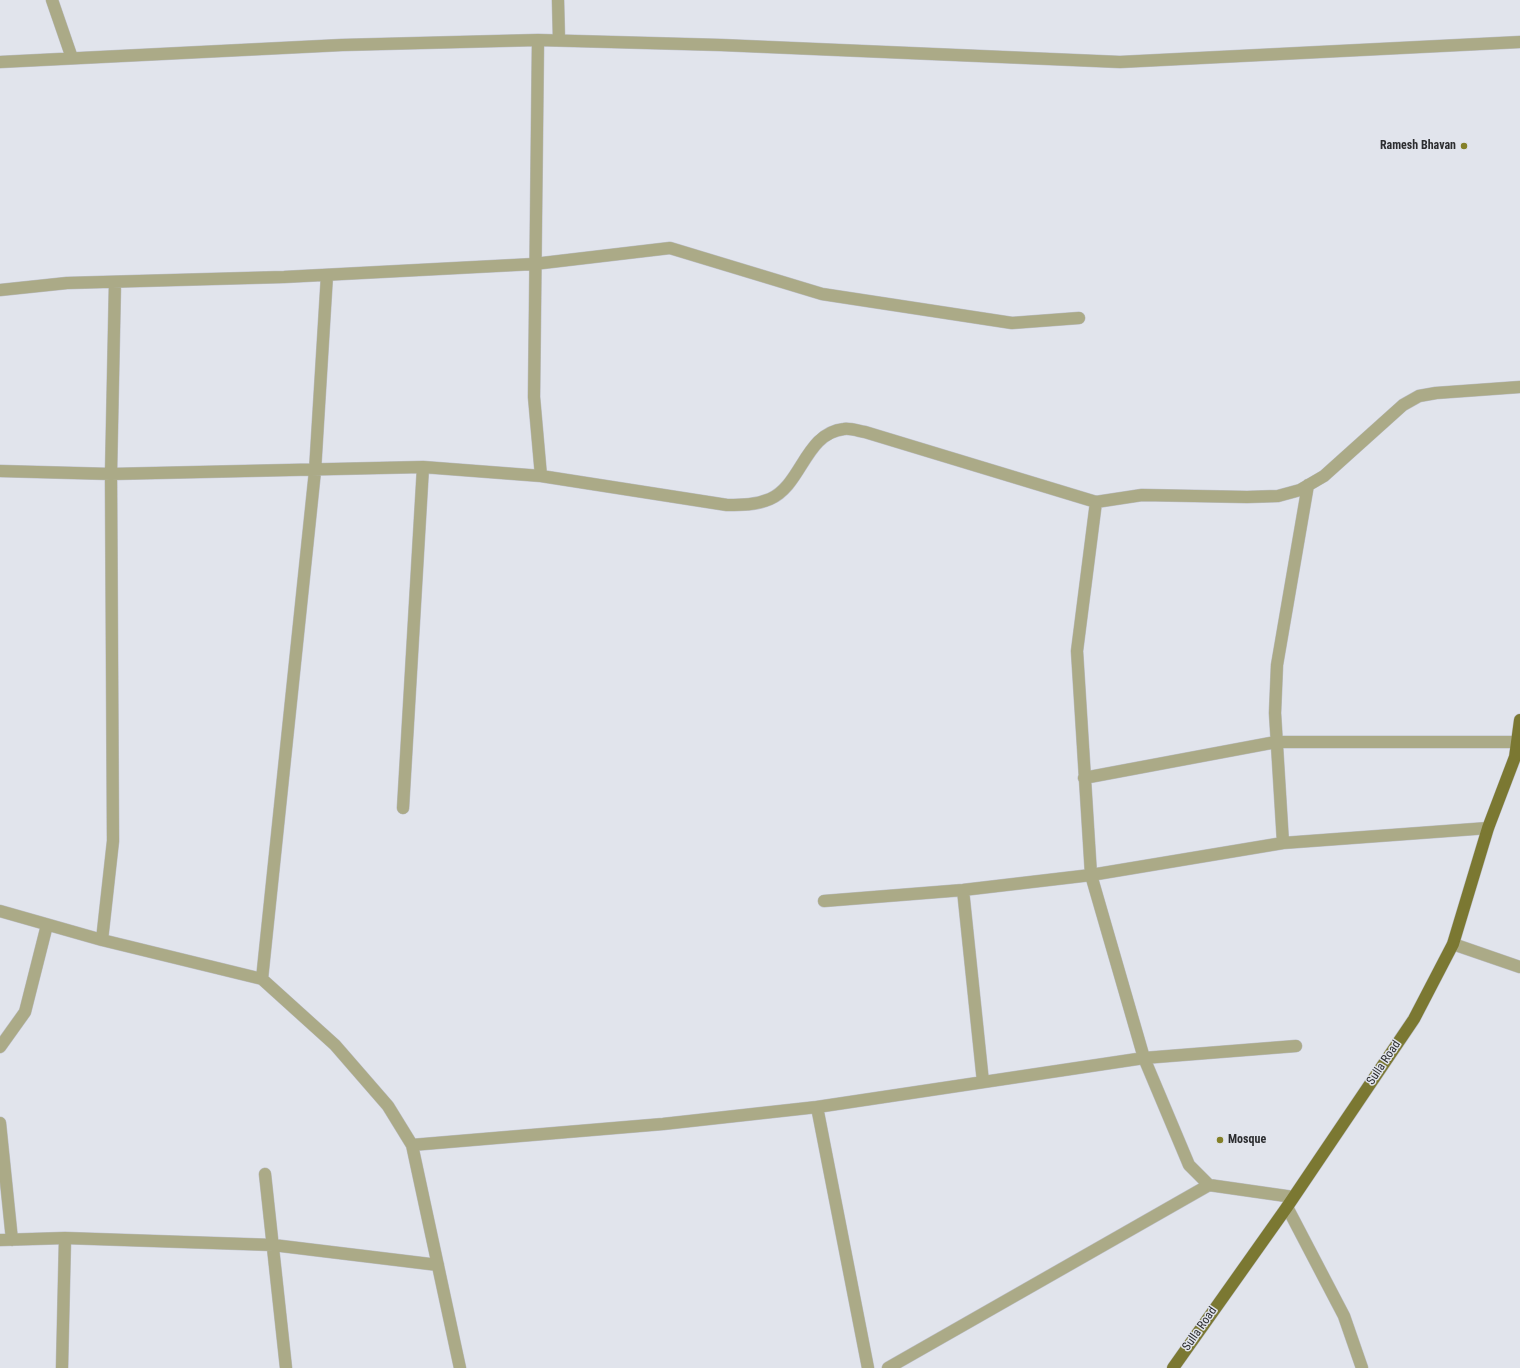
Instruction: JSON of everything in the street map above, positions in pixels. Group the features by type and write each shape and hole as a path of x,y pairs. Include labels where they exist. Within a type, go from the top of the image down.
{"main road":[{"name":"Sulla Road","path":"1173,1368 1290,1202 1414,1019 1453,944 1488,828 1517,757 1517,742 1520,720"}],"street":[{"path":"52,0 72,58"},
{"path":"558,0 559,40"},
{"path":"538,40 534,264 534,397 541,476"},
{"path":"0,62 342,45 538,40 721,45 1120,62 1520,42"},
{"path":"0,290 67,283 327,275 534,264 670,248 822,294 1012,323 1079,318"},
{"path":"262,979 315,471 327,275"},
{"path":"102,940 113,841 112,474 116,282"},
{"path":"0,471 112,474 315,471 423,467 541,476 727,505 752,504 771,499 780,492 791,480 816,442 827,435 844,429 865,432 1096,502 1142,495 1247,497 1278,496 1300,490 1324,476 1403,405 1419,396 1520,387"},
{"path":"403,808 423,467"},
{"path":"1283,843 1275,714 1277,666 1308,485"},
{"path":"1096,502 1077,651 1091,875 1144,1058 1189,1165 1209,1185 1290,1202 1344,1316 1362,1368"},
{"path":"1084,778 1276,742 1517,742"},
{"path":"824,900 963,890 1091,875 1283,843 1488,828"},
{"path":"963,890 982,1082"},
{"path":"0,911 102,940 262,979 335,1045 388,1106 412,1145 460,1368"},
{"path":"0,1047 25,1012 47,924"},
{"path":"1453,944 1520,967"},
{"path":"412,1145 664,1124 817,1107 1144,1058 1296,1046"},
{"path":"817,1107 868,1368"},
{"path":"0,1123 6,1240 65,1238 273,1246 438,1265"},
{"path":"265,1174 286,1368"},
{"path":"888,1368 1209,1185"},
{"path":"62,1368 65,1238"}],"place":[{"name":"Ramesh Bhavan","path":"1464,146"},
{"name":"Mosque","path":"1220,1140"}]}
